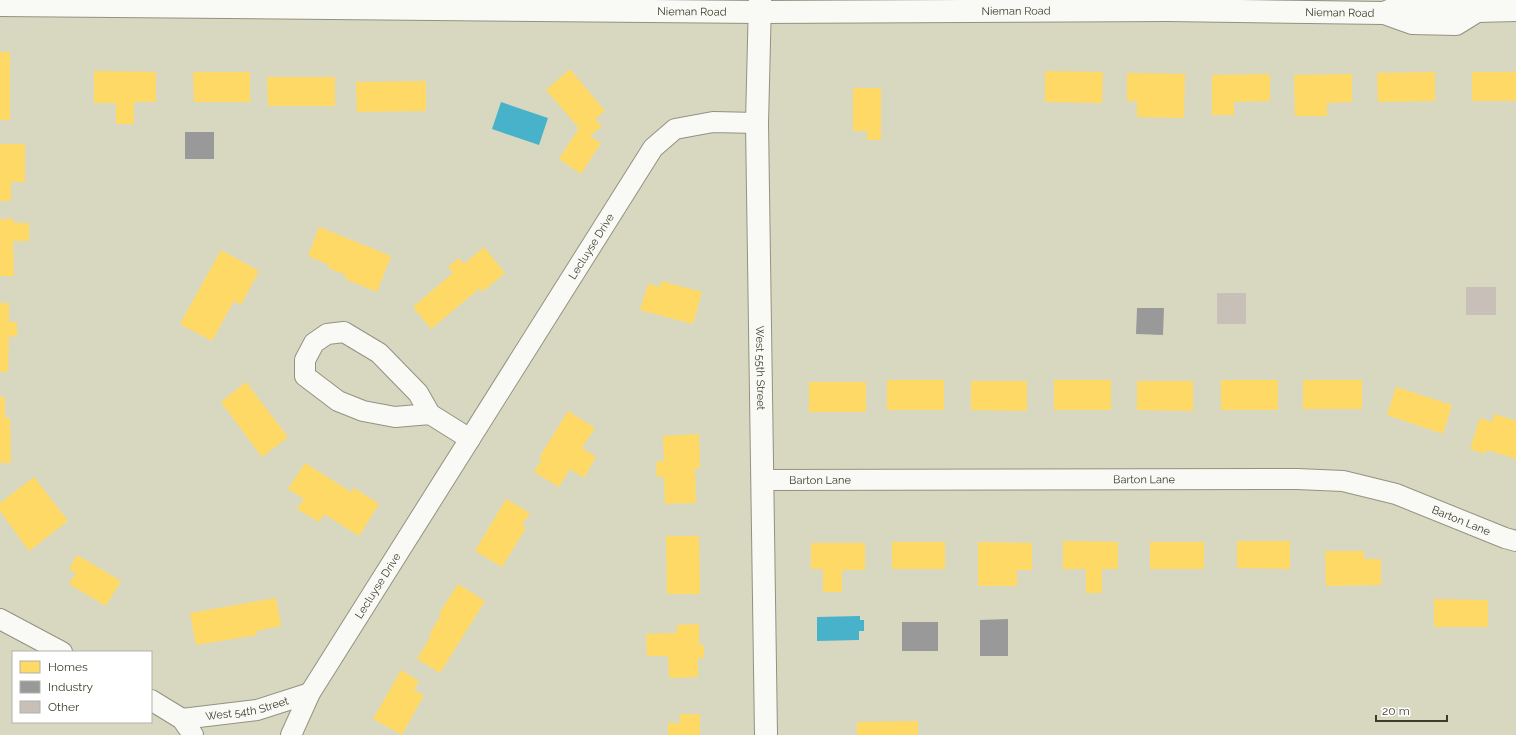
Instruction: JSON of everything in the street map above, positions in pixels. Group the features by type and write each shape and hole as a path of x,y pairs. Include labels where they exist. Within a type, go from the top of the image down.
{"main road":[{"name":"Nieman Road","path":"0,5 1168,5 1384,13 1410,2 1455,3 1478,12 1516,10"},
{"name":"West 55th Street","path":"760,6 757,123 766,735"}],"street":[{"name":"Lecluyse Drive","path":"291,735 310,693 653,148 675,129 713,122 757,123"},
{"path":"430,414 395,417 363,411 338,401 305,376 305,360 314,343 327,334 344,332 379,353 418,393 430,414 470,439"},
{"name":"Barton Lane","path":"762,480 1297,479 1343,481 1396,494 1505,538 1516,541"},
{"path":"0,619 60,651"},
{"name":"West 54th Street","path":"182,719 257,710 310,693"},
{"path":"152,701 182,719 194,735"}],"water":[{"path":"501,102 548,118 539,145 492,129"},
{"path":"860,616 860,620 864,620 864,631 859,631 859,640 817,641 817,617"}],"building: Homes":[{"path":"0,52 10,52 10,120 0,120"},
{"path":"570,69 605,111 595,119 602,126 590,136 601,143 581,174 559,159 579,128 546,90"},
{"path":"94,71 156,72 156,102 134,102 134,124 116,124 116,103 94,103"},
{"path":"1045,71 1103,72 1102,103 1045,102"},
{"path":"193,72 250,72 250,102 194,102"},
{"path":"1435,72 1435,101 1378,102 1377,73"},
{"path":"1472,72 1516,72 1516,101 1472,101"},
{"path":"1127,73 1185,74 1184,118 1137,117 1137,101 1127,101"},
{"path":"1270,74 1270,101 1234,102 1234,115 1212,115 1212,75"},
{"path":"1352,74 1352,102 1327,103 1327,116 1295,116 1294,75"},
{"path":"267,77 335,77 335,106 268,106"},
{"path":"426,81 426,111 357,112 356,82"},
{"path":"853,88 881,88 881,140 867,140 867,131 853,131"},
{"path":"0,144 25,144 25,182 11,182 11,201 0,201"},
{"path":"0,219 14,219 14,223 29,223 29,241 13,241 14,276 0,276"},
{"path":"319,227 391,256 377,292 345,279 346,275 328,268 329,265 308,256"},
{"path":"484,247 505,273 482,292 480,288 431,329 413,307 453,273 448,267 459,258 464,264"},
{"path":"221,250 259,271 241,305 234,301 212,341 180,324"},
{"path":"661,281 702,292 693,324 640,310 648,284 660,287"},
{"path":"0,303 9,303 9,322 17,322 17,337 9,336 8,372 0,372"},
{"path":"887,380 944,380 944,410 887,410"},
{"path":"1054,380 1111,380 1111,410 1054,410"},
{"path":"1221,380 1278,380 1278,410 1221,410"},
{"path":"1303,380 1362,380 1362,409 1303,409"},
{"path":"971,381 1027,381 1027,411 971,410"},
{"path":"1137,381 1193,381 1193,411 1137,410"},
{"path":"246,382 288,437 262,457 221,402"},
{"path":"809,382 866,382 866,412 809,412"},
{"path":"1396,387 1452,405 1443,434 1387,415"},
{"path":"0,397 5,397 5,418 10,418 11,463 0,463"},
{"path":"568,411 595,428 582,448 596,457 584,478 570,469 559,487 534,472 542,459 539,458"},
{"path":"1495,414 1516,421 1516,459 1487,450 1485,454 1470,449 1480,418 1492,422"},
{"path":"699,434 700,468 695,468 696,503 665,504 664,477 657,477 656,462 664,461 663,436"},
{"path":"305,463 351,492 354,488 379,504 359,536 324,514 319,522 297,509 304,499 288,489"},
{"path":"34,477 68,521 29,551 0,511 0,503"},
{"path":"506,499 530,513 522,525 526,528 502,567 475,551"},
{"path":"666,536 699,536 700,594 667,594"},
{"path":"1063,541 1118,542 1118,569 1102,569 1102,593 1086,593 1086,569 1063,569"},
{"path":"1237,541 1290,541 1290,569 1237,568"},
{"path":"892,542 945,542 945,569 892,569"},
{"path":"978,542 1032,543 1032,570 1017,570 1017,586 978,586"},
{"path":"1150,542 1204,542 1204,569 1150,569"},
{"path":"811,543 865,543 865,570 842,570 842,592 823,592 823,569 811,569"},
{"path":"1325,551 1364,551 1364,559 1381,559 1381,585 1326,586"},
{"path":"77,555 121,581 106,606 69,584 76,573 69,569"},
{"path":"458,584 485,601 440,673 417,659 431,636 429,635 441,615 439,614"},
{"path":"276,598 281,626 256,631 257,635 196,645 190,613"},
{"path":"1434,599 1488,600 1488,627 1434,627"},
{"path":"699,624 699,645 704,645 704,658 698,658 698,677 669,678 668,656 647,656 646,634 677,633 677,625"},
{"path":"401,670 419,681 414,690 424,695 402,735 373,719"},
{"path":"680,714 700,714 700,735 668,735 668,723 680,723"},
{"path":"918,721 918,735 857,735 857,722"}],"building: Industry":[{"path":"185,132 214,132 214,159 185,159"},
{"path":"1137,308 1164,308 1163,335 1136,334"},
{"path":"1008,619 1008,656 980,656 980,620"},
{"path":"902,622 938,622 938,651 902,651"}],"building: Other":[{"path":"1466,287 1496,287 1496,315 1466,315"},
{"path":"1217,293 1246,293 1246,324 1217,324"}]}
